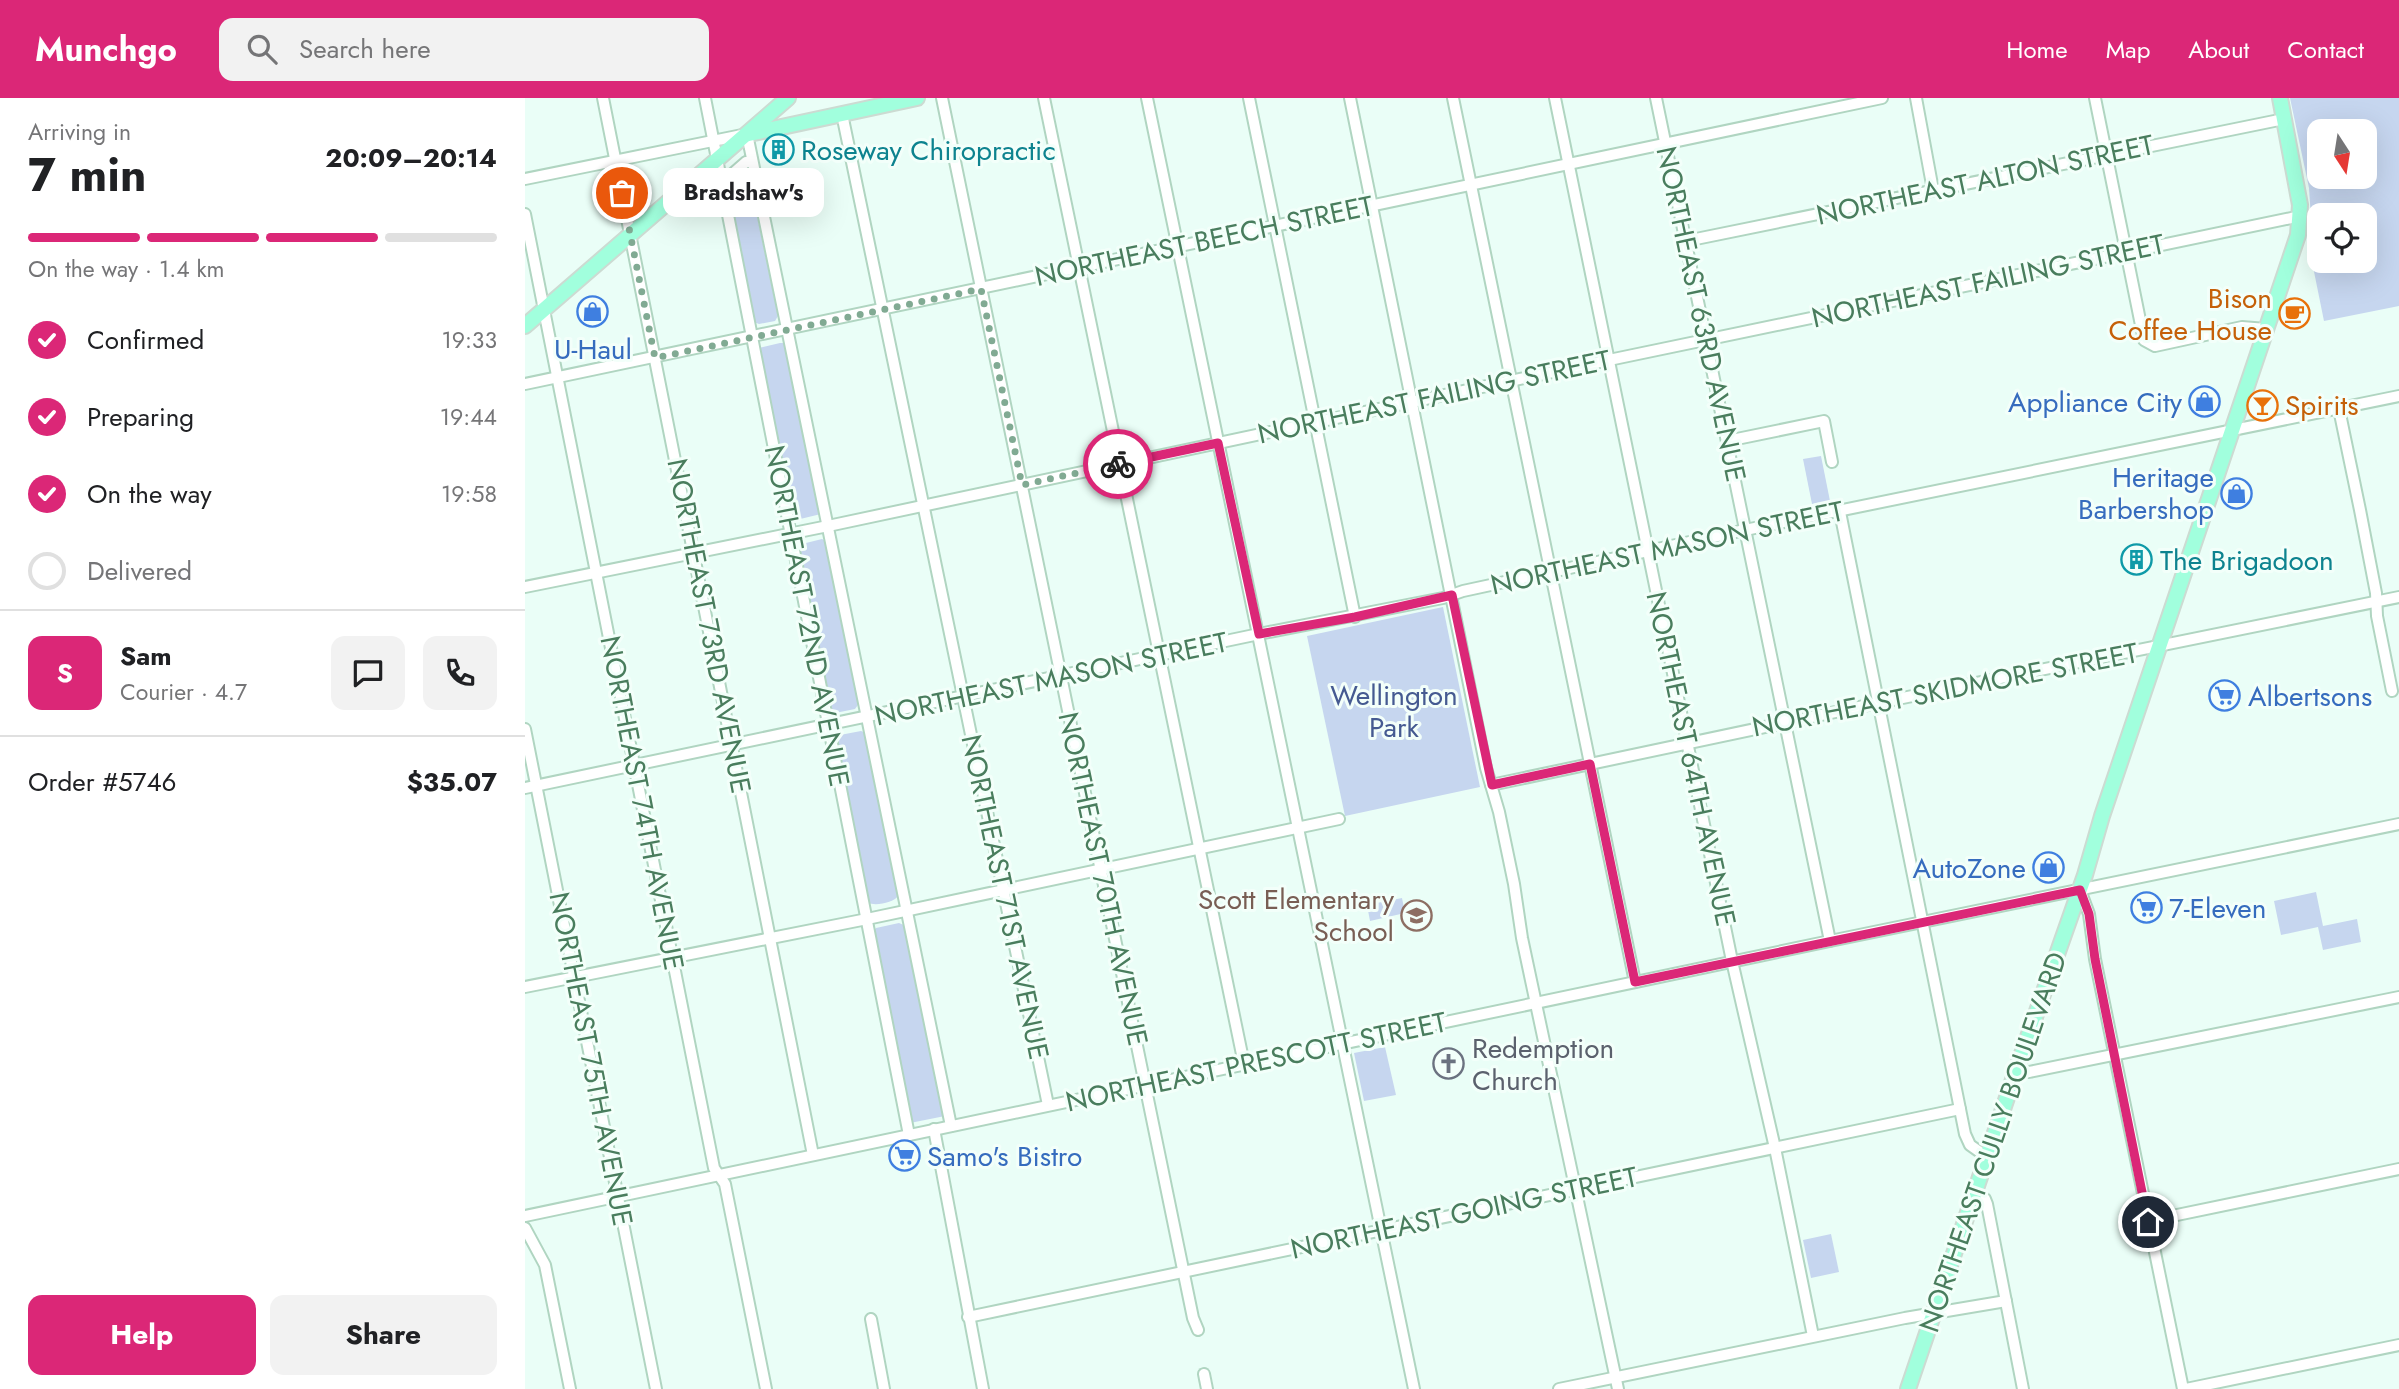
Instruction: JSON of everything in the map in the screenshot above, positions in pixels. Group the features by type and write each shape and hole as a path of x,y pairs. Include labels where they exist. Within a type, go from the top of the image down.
{"main road":[{"path":"525,326 788,98"},
{"path":"747,134 917,98"},
{"path":"2280,98 2301,216"},
{"name":"NORTHEAST CULLY BOULEVARD","path":"1908,1389 2080,890 2298,235 2301,216"}],"street":[{"name":"NORTHEAST 73RD AVENUE","path":"603,98 813,1155"},
{"name":"NORTHEAST 72ND AVENUE","path":"705,98 909,1135"},
{"name":"NORTHEAST 70TH AVENUE","path":"942,98 1193,1318 1198,1330"},
{"path":"1044,98 1244,1064"},
{"path":"1146,98 1414,1389"},
{"path":"1249,98 1355,617"},
{"path":"1350,98 1514,884 1520,929 1618,1389"},
{"path":"1453,98 1635,982"},
{"name":"NORTHEAST 64TH AVENUE","path":"1555,98 1813,1336"},
{"name":"NORTHEAST 63RD AVENUE","path":"1656,98 1830,941"},
{"name":"NORTHEAST BEECH STREET","path":"525,384 1882,98"},
{"path":"1916,98 1933,190"},
{"path":"2095,98 2141,333 2149,344 2155,346 2175,343 2242,327 2266,329"},
{"name":"NORTHEAST 71ST AVENUE","path":"842,114 1048,1105"},
{"name":"NORTHEAST ALTON STREET","path":"1686,242 2284,119"},
{"path":"525,179 747,134"},
{"name":"NORTHEAST 72ND AVENUE","path":"747,134 951,1126"},
{"path":"722,183 746,162 751,162"},
{"name":"NORTHEAST 74TH AVENUE","path":"525,214 714,1168 725,1184 766,1389"},
{"name":"NORTHEAST FAILING STREET","path":"525,587 791,534 1511,380 2301,216"},
{"name":"NORTHEAST MASON STREET","path":"531,786 964,698 1259,634 1355,617 1745,530 2399,396"},
{"path":"2339,409 2392,691"},
{"path":"1727,441 1823,421 1832,462"},
{"path":"1840,512 1967,1140 1974,1149 1987,1157"},
{"name":"NORTHEAST SKIDMORE STREET","path":"1492,785 1785,722 2399,597"},
{"name":"NORTHEAST 75TH AVENUE","path":"525,729 531,786 574,977 656,1389"},
{"path":"525,987 867,919 1339,819"},
{"name":"NORTHEAST PRESCOTT STREET","path":"525,1216 1924,921 2399,824"},
{"path":"2080,890 2089,914 2114,1055 2184,1389 2399,1345"},
{"path":"2016,1071 2029,1072 2399,997"},
{"name":"NORTHEAST GOING STREET","path":"968,1317 1960,1109"},
{"path":"934,1129 983,1389"},
{"path":"2148,1222 2399,1169"},
{"path":"1975,1191 1987,1204 2023,1389"},
{"path":"525,1228 545,1265 567,1388"},
{"path":"1559,1389 1813,1336 2006,1301"},
{"path":"871,1319 884,1389"},
{"path":"1204,1374 1207,1389"}],"green space":[{"path":"2290,98 2399,98 2399,306 2324,321 2314,273 2377,273 2377,203 2310,203 2309,189 2377,189 2377,119 2307,119 2307,179"},
{"path":"743,168 748,172 778,316 775,321 759,324 754,322 727,188 727,183"},
{"path":"785,343 821,514 796,520 793,520 759,348"},
{"path":"1821,456 1830,501 1812,504 1803,459"},
{"path":"822,539 827,542 860,702 855,709 835,713 829,709 798,545"},
{"name":"Wellington Park","path":"1443,607 1480,787 1345,816 1307,636"},
{"path":"861,731 866,733 899,895 880,904 868,903 835,740 840,735"},
{"path":"2316,892 2323,926 2357,919 2361,942 2323,950 2318,927 2281,935 2274,901"},
{"path":"1402,898 1405,913 1370,921 1367,905"},
{"path":"899,923 906,926 945,1116 910,1123 873,931"},
{"path":"1385,1047 1396,1095 1364,1101 1354,1053"},
{"path":"1831,1234 1839,1272 1811,1278 1803,1240"}],"way so far":[{"path":"622,193 655,358 981,289 1022,485 1118,464"}],"place":[{"name":"Roseway Chiropractic","path":"778,150"},
{"name":"Bradshaw's","path":"622,193"},
{"name":"U-Haul","path":"593,312"},
{"name":"Bison Coffee House","path":"2295,314"},
{"name":"Appliance City","path":"2205,402"},
{"name":"Spirits","path":"2262,405"},
{"name":"Heritage Barbershop","path":"2237,493"},
{"name":"The Brigadoon","path":"2137,560"},
{"name":"Albertsons","path":"2225,696"},
{"name":"AutoZone","path":"2049,868"},
{"name":"7-Eleven","path":"2146,908"},
{"name":"Scott Elementary School","path":"1417,915"},
{"name":"Redemption Church","path":"1449,1064"},
{"name":"Samo's Bistro","path":"904,1156"}],"route":[{"path":"1118,464 1218,443 1259,634 1355,617 1452,595 1486,768 1492,785 1590,764 1635,982 2080,890 2089,914 2095,959 2148,1222"}]}
